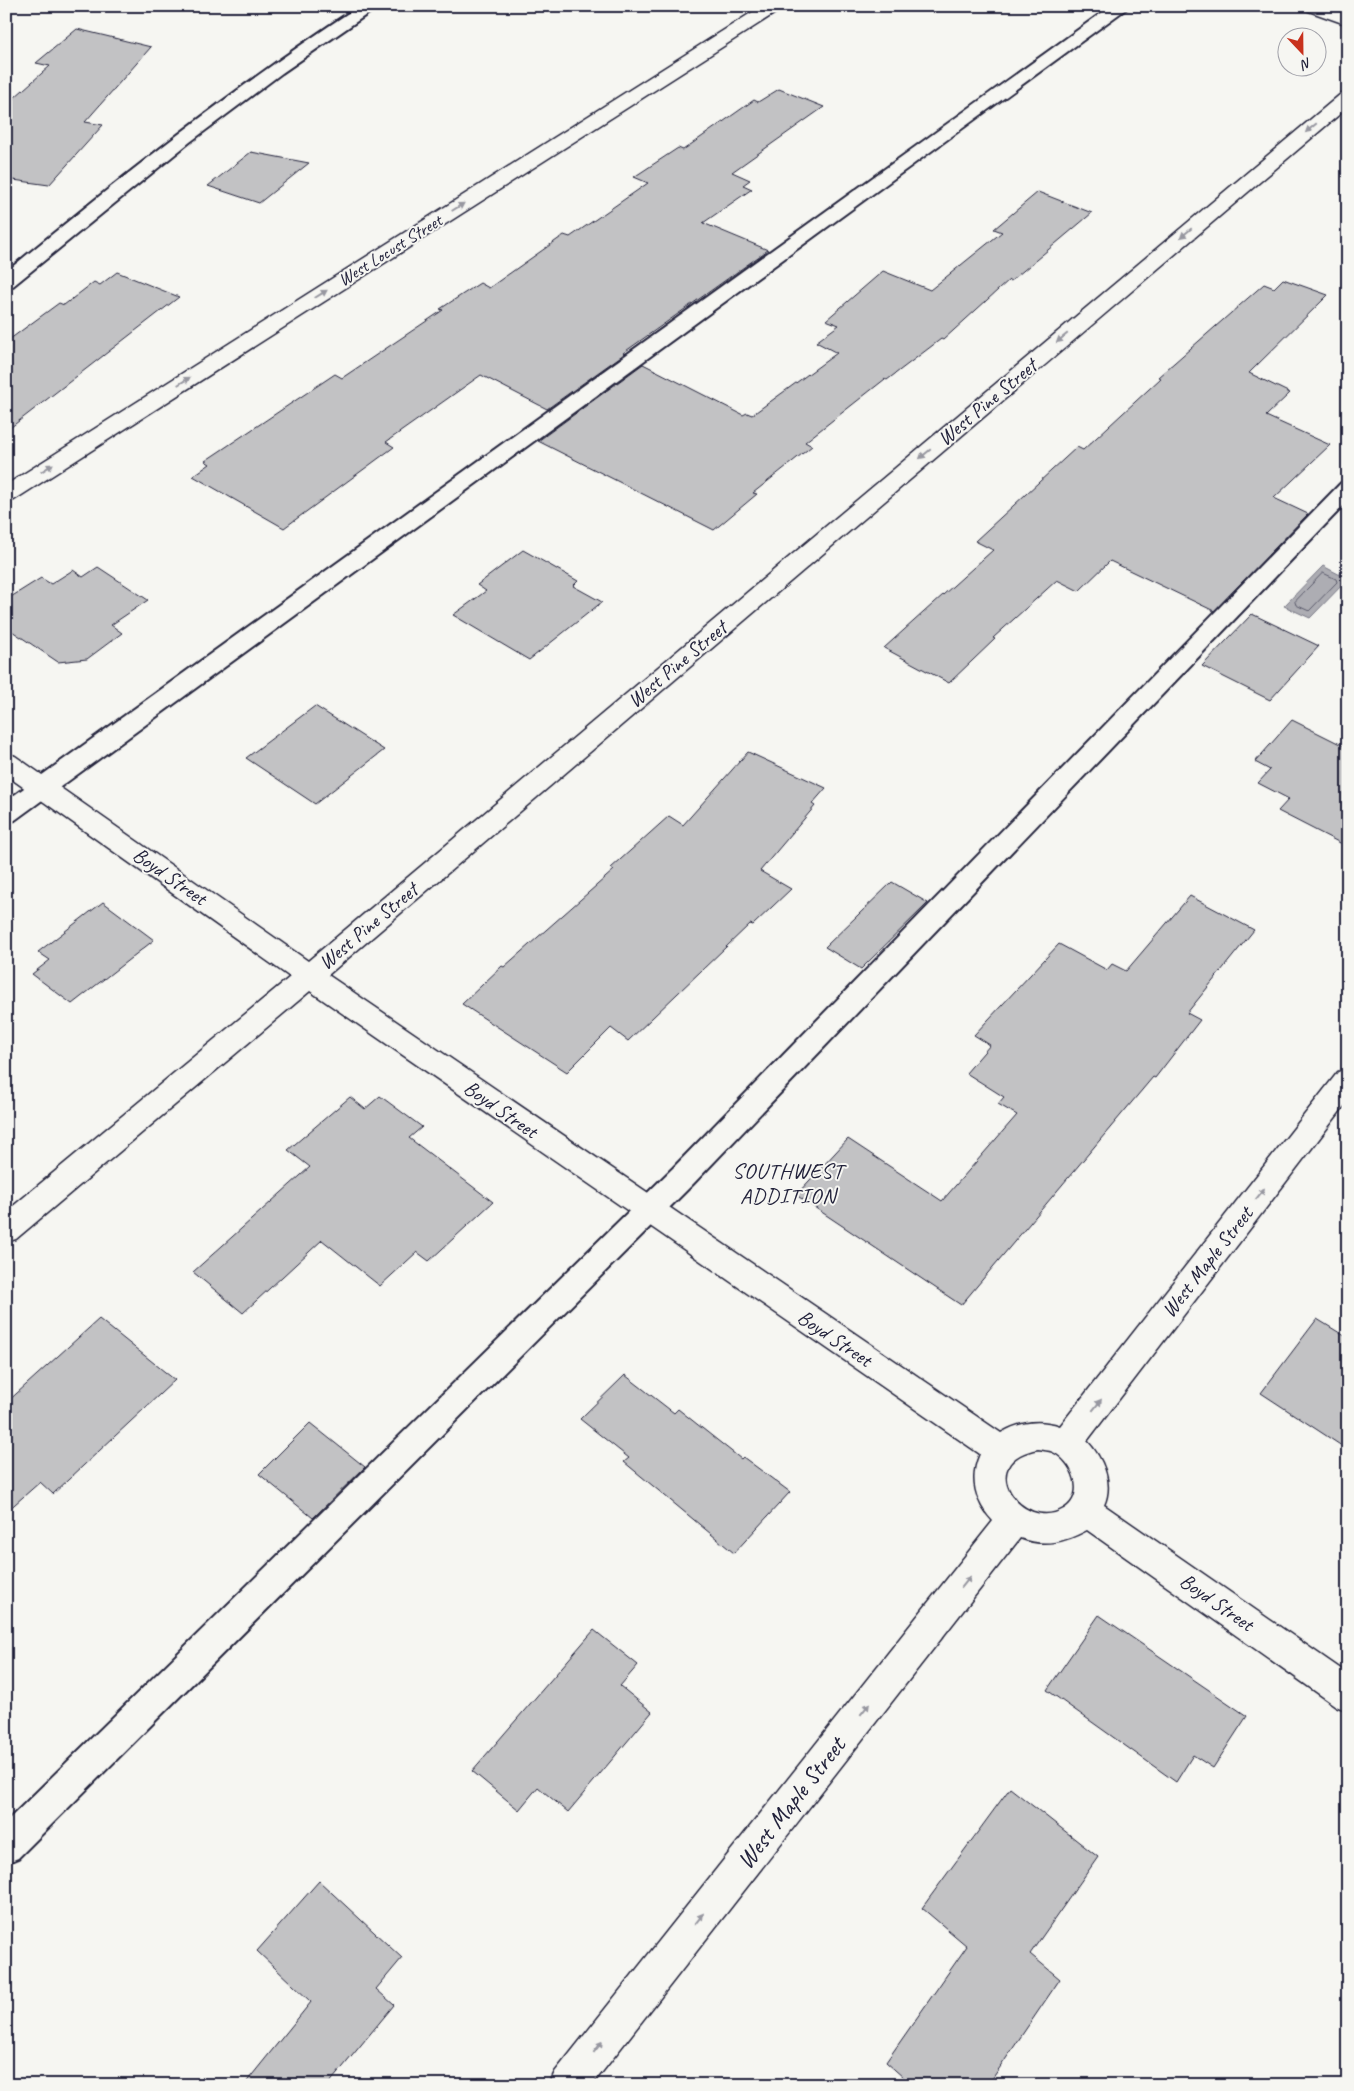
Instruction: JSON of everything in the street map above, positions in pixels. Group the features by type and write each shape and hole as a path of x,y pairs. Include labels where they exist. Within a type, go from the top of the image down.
{"street":[{"name":"West Locust Street","path":"6,495 774,6"},
{"path":"1312,6 1348,20"},
{"name":"West Pine Street","path":"6,1230 1348,97"},
{"name":"Boyd Street","path":"6,762 269,945 309,976 1000,1450"},
{"name":"West Maple Street","path":"1066,1443 1348,1080"},
{"path":"1038,1435 1066,1443 1078,1453 1087,1465 1092,1479 1092,1494 1085,1510 1078,1519 1064,1526 1048,1530 1030,1528 1014,1520 1001,1508 992,1494 989,1478 992,1462 1000,1450 1011,1442 1024,1437 1038,1435"},
{"name":"Boyd Street","path":"1085,1510 1348,1694"},
{"name":"West Maple Street","path":"568,2085 1014,1520"}],"lane":[{"path":"6,282 89,214 253,87 370,6"},
{"path":"6,814 1122,6"},
{"path":"6,1846 648,1210 1348,488"}],"water":[{"path":"1323,566 1348,579 1310,618 1284,606"}],"building":[{"path":"77,29 151,47 85,122 103,125 49,185 6,179 6,105 50,66 36,63"},
{"path":"779,89 824,107 732,172 750,180 743,185 752,189 703,223 768,250 547,409 481,375 386,442 394,447 284,528 193,476 210,464 205,461 335,374 342,378 480,283 489,288 564,235 570,237 648,183 634,177 678,148 683,150 754,100 758,102"},
{"path":"251,152 309,163 259,203 208,186"},
{"path":"1038,192 1092,213 1011,281 1009,280 943,340 941,339 887,380 885,379 805,442 812,446 753,493 757,494 714,530 538,441 643,364 743,415 747,413 752,415 837,353 816,342 839,325 826,320 883,271 930,290 1002,232 994,229"},
{"path":"117,272 179,297 6,431 6,342 59,303 64,305 94,282 100,285"},
{"path":"1283,279 1328,295 1249,373 1290,393 1266,416 1330,445 1274,498 1308,514 1214,611 1110,561 1079,591 1057,580 993,638 995,639 949,683 884,648 993,550 975,541 1077,447 1083,450 1161,378 1158,377 1264,284 1274,288"},
{"path":"523,550 578,581 573,586 602,602 529,660 453,615 486,591 477,585"},
{"path":"98,567 148,600 111,625 122,633 87,659 58,662 6,627 6,600 41,578 51,584 73,570 83,577"},
{"path":"1252,614 1319,646 1270,700 1202,666"},
{"path":"315,706 384,750 315,804 246,758"},
{"path":"1292,720 1348,748 1348,847 1278,811 1289,799 1258,783 1270,770 1255,762"},
{"path":"748,752 826,788 812,804 815,806 760,871 791,889 753,925 750,924 628,1041 611,1028 567,1072 462,1004 502,966 504,967 614,870 611,868 669,816 683,825"},
{"path":"892,882 928,903 861,969 825,947"},
{"path":"1190,896 1254,930 1187,1013 1200,1020 1155,1078 1153,1077 961,1305 796,1195 848,1139 942,1201 1017,1115 998,1104 1004,1097 966,1073 990,1045 974,1035 1059,944 1107,970 1112,964 1126,971"},
{"path":"103,902 154,940 72,1004 32,974 50,960 38,952"},
{"path":"380,1096 422,1127 409,1138 493,1202 429,1261 417,1252 380,1286 322,1240 243,1313 193,1272 310,1167 288,1150 350,1097 365,1109"},
{"path":"99,1319 175,1380 53,1494 40,1482 6,1512 6,1403"},
{"path":"1317,1319 1348,1338 1348,1450 1261,1393"},
{"path":"625,1375 674,1413 678,1409 741,1459 743,1457 790,1492 734,1553 624,1462 629,1458 580,1419"},
{"path":"310,1423 365,1467 313,1518 259,1474"},
{"path":"1099,1615 1247,1716 1213,1768 1193,1755 1176,1782 1047,1690"},
{"path":"594,1630 638,1665 620,1686 652,1712 568,1812 538,1787 519,1810 472,1771"},
{"path":"1010,1788 1098,1857 1030,1954 1060,1979 988,2085 912,2085 886,2062 967,1946 922,1908"},
{"path":"319,1881 402,1958 376,1989 394,2005 328,2085 244,2085 311,2002 257,1951"}],"district":[{"name":"SOUTHWEST ADDITION","path":"788,1184"}]}
